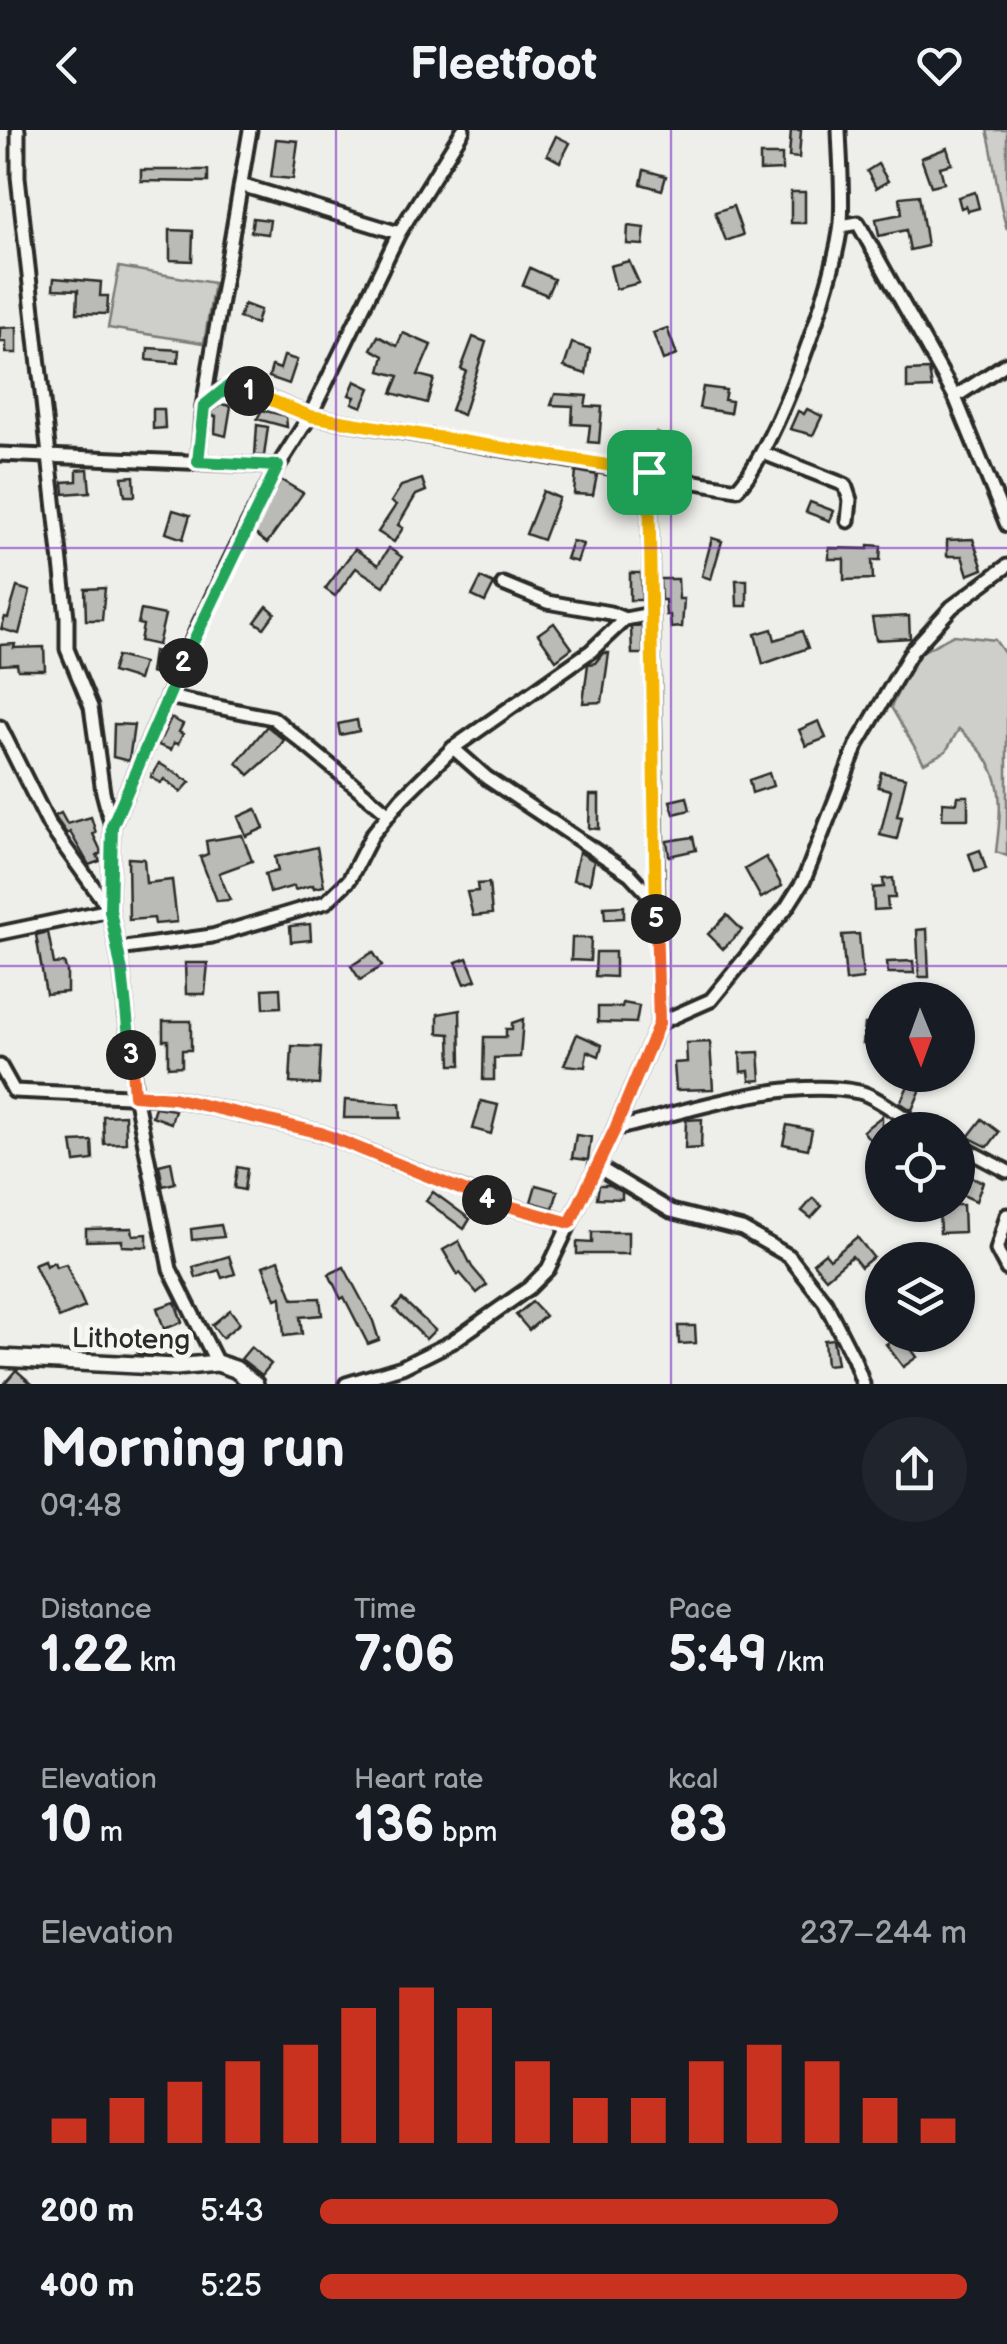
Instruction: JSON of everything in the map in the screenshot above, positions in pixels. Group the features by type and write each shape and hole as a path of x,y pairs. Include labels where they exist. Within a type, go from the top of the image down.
{"main road":[{"name":"Lithoteng","path":"0,1358 176,1367 217,1363 236,1369 254,1384"}],"street":[{"path":"18,130 18,177 67,617 67,649 91,708 112,826 110,910 118,948 134,1095 170,1269 217,1363"},
{"path":"198,462 250,130"},
{"path":"112,826 199,625 278,466 310,416 399,233 463,130"},
{"path":"204,406 220,391 238,386 310,416 736,489 749,477 763,453 816,324 841,226 839,130"},
{"path":"240,185 399,233"},
{"path":"841,226 858,223 955,398 1007,525"},
{"path":"955,398 1007,363"},
{"path":"763,453 845,484 850,500 848,521"},
{"path":"0,454 278,466"},
{"path":"346,1384 402,1367 452,1342 529,1288 548,1269 615,1129 659,1023 649,472"},
{"path":"659,1023 711,1000 788,907 804,880 857,745 912,651 952,607 1007,566"},
{"path":"502,584 547,602 625,619"},
{"path":"118,948 212,936 326,902 349,880 372,835 389,814 453,748 590,651 625,619 651,614"},
{"path":"168,697 273,718 389,814"},
{"path":"0,727 50,825 110,910"},
{"path":"453,748 499,787 630,874 655,901"},
{"path":"0,932 110,910"},
{"path":"0,1066 14,1090 173,1098 321,1133 488,1200 570,1223"},
{"path":"615,1129 738,1098 810,1090 862,1092 893,1112"},
{"path":"975,1154 1007,1171"},
{"path":"596,1166 671,1211 742,1229 789,1256 825,1302 863,1384"},
{"path":"1007,1215 997,1250 1007,1269"}],"shaded area":[{"path":"987,130 1007,130 1007,229 1000,204"},
{"path":"119,267 214,283 204,343 108,328"},
{"path":"954,635 995,640 1007,657 1007,856 996,852 999,799 993,770 985,757 959,729 946,751 924,763 891,707 916,655"}],"building":[{"path":"791,130 801,130 799,158 789,157"},
{"path":"556,136 570,143 560,162 547,155"},
{"path":"276,139 298,141 293,179 271,177"},
{"path":"947,148 952,164 940,167 944,183 931,186 921,158"},
{"path":"760,155 782,155 782,170 760,171"},
{"path":"878,164 888,181 876,188 867,171"},
{"path":"141,170 208,170 208,182 141,181"},
{"path":"644,170 666,176 662,190 641,184"},
{"path":"791,192 805,192 805,223 791,223"},
{"path":"975,192 979,208 961,208 958,197"},
{"path":"919,195 927,246 910,250 906,230 879,236 876,219 902,214 900,197"},
{"path":"733,206 743,235 726,241 715,212"},
{"path":"253,218 270,220 268,234 251,232"},
{"path":"628,226 645,228 643,245 627,244"},
{"path":"170,230 193,231 192,261 170,260"},
{"path":"629,261 639,283 616,289 610,266"},
{"path":"530,268 554,279 547,295 523,285"},
{"path":"54,278 101,282 100,296 108,296 107,314 77,313 78,290 53,289"},
{"path":"244,304 260,310 256,324 239,318"},
{"path":"17,327 17,353 6,353 6,342 0,342 0,328"},
{"path":"667,328 677,355 663,360 653,333"},
{"path":"403,333 431,345 418,375 434,379 427,403 392,393 399,376 380,371 384,356 371,349 378,336 397,346"},
{"path":"473,337 486,342 463,415 451,410 466,371 461,369"},
{"path":"572,343 590,349 586,374 564,367"},
{"path":"148,348 179,350 178,363 147,360"},
{"path":"284,356 297,360 289,384 269,377 272,366 280,369"},
{"path":"929,370 932,388 907,389 907,371"},
{"path":"355,381 370,388 362,407 352,403 355,397 349,395"},
{"path":"703,387 726,390 724,400 732,401 730,413 699,408"},
{"path":"555,394 587,396 585,406 602,407 599,443 588,442 590,425 572,424 573,406 551,405"},
{"path":"221,404 231,406 226,436 215,433 216,416 212,416"},
{"path":"153,409 164,409 165,428 153,429"},
{"path":"807,409 822,416 813,435 790,429 798,411 804,414"},
{"path":"262,410 286,416 287,427 257,419"},
{"path":"257,425 268,427 264,456 255,456"},
{"path":"656,433 675,440 669,460 649,454"},
{"path":"88,469 90,492 64,494 63,482 77,481 77,470"},
{"path":"576,471 597,475 593,495 574,494"},
{"path":"134,476 135,496 125,496 122,477"},
{"path":"422,479 426,491 416,495 398,525 403,528 394,542 378,532 396,505 391,502 401,486"},
{"path":"281,480 303,493 267,543 254,533"},
{"path":"543,491 559,498 543,540 526,534"},
{"path":"810,502 834,511 830,521 806,512"},
{"path":"173,510 190,515 183,539 166,533"},
{"path":"712,538 722,541 711,579 702,576"},
{"path":"973,539 983,569 968,575 962,556 947,556 947,540"},
{"path":"572,541 583,544 577,562 566,559"},
{"path":"868,545 881,546 880,560 872,560 873,579 844,580 844,559 829,559 829,548 868,549"},
{"path":"389,548 402,557 384,586 356,568 335,596 325,589 355,549 378,565"},
{"path":"630,573 641,573 642,600 630,600"},
{"path":"481,578 494,584 485,602 472,596"},
{"path":"660,579 678,579 679,599 684,599 682,627 671,628 665,600 661,600"},
{"path":"736,580 747,580 747,606 737,606"},
{"path":"17,587 30,591 19,634 1,629"},
{"path":"105,588 102,620 86,620 85,589"},
{"path":"267,606 275,613 264,628 255,622"},
{"path":"141,610 165,615 158,645 140,641"},
{"path":"909,616 910,638 876,640 872,618"},
{"path":"554,623 572,648 556,660 538,634"},
{"path":"642,625 643,654 632,654 631,627"},
{"path":"772,629 775,640 802,631 808,648 763,664 755,634"},
{"path":"15,644 14,648 44,647 45,670 0,665 0,645"},
{"path":"153,651 165,653 162,676 150,673"},
{"path":"603,653 609,653 602,702 583,703 588,664 595,663"},
{"path":"117,656 143,663 138,680 112,672"},
{"path":"171,718 183,724 179,732 183,734 171,750 158,745"},
{"path":"357,720 359,731 340,735 338,724"},
{"path":"819,721 826,738 806,746 799,730"},
{"path":"114,724 134,725 129,761 113,757"},
{"path":"267,726 284,740 249,775 237,763"},
{"path":"159,763 190,782 181,792 164,779 161,783 151,777"},
{"path":"881,772 906,778 897,816 902,817 897,839 880,835 891,790 878,787"},
{"path":"769,773 773,786 752,793 749,780"},
{"path":"590,795 599,795 599,829 589,828"},
{"path":"958,796 968,796 968,819 942,819 943,802 957,803"},
{"path":"687,797 690,810 674,814 670,801"},
{"path":"256,809 264,828 246,836 238,817"},
{"path":"61,813 67,824 91,817 96,833 93,834 102,853 97,855 100,861 89,865 70,832 67,834 57,820 55,816"},
{"path":"242,835 252,861 219,873 230,900 217,901 200,857 208,854 206,841"},
{"path":"693,837 696,850 669,856 667,841"},
{"path":"317,847 324,886 295,890 294,886 270,893 265,874 278,871 275,857"},
{"path":"980,850 986,869 975,872 969,854"},
{"path":"579,852 594,861 590,883 573,880"},
{"path":"766,857 782,886 761,898 745,869"},
{"path":"128,858 144,859 146,883 172,880 177,922 155,924 154,918 129,920"},
{"path":"893,878 895,898 887,898 888,909 874,910 873,888 884,887 883,879"},
{"path":"489,883 492,914 473,916 467,892 478,891 477,884"},
{"path":"624,906 624,918 605,919 604,907"},
{"path":"727,915 742,930 723,949 708,934"},
{"path":"310,924 311,940 291,942 290,926"},
{"path":"927,929 929,977 919,977 917,930"},
{"path":"48,932 54,964 64,963 67,971 67,992 46,994 36,935"},
{"path":"859,934 863,979 846,981 842,935"},
{"path":"572,938 591,938 590,961 571,960"},
{"path":"373,952 382,966 360,980 351,966"},
{"path":"596,952 615,952 615,977 595,976"},
{"path":"467,958 476,980 465,984 456,962"},
{"path":"913,961 914,973 888,973 887,962"},
{"path":"185,963 208,963 205,994 186,994"},
{"path":"280,988 281,1007 264,1008 263,989"},
{"path":"623,1003 639,1006 636,1023 598,1022 598,1007 622,1007"},
{"path":"460,1010 461,1065 451,1065 450,1034 438,1033 438,1014"},
{"path":"523,1019 520,1057 494,1058 494,1080 483,1080 484,1037 506,1037 506,1029 512,1029 512,1023"},
{"path":"163,1021 191,1021 191,1050 182,1050 182,1066 168,1067"},
{"path":"577,1034 602,1045 599,1056 587,1051 585,1067 564,1065"},
{"path":"710,1042 713,1089 676,1090 674,1063 687,1062 686,1043"},
{"path":"292,1046 321,1047 319,1085 290,1083"},
{"path":"759,1052 761,1080 750,1081 749,1071 741,1072 740,1053"},
{"path":"905,1092 920,1092 912,1110 900,1103"},
{"path":"345,1100 400,1104 401,1118 344,1118"},
{"path":"481,1101 498,1105 491,1134 473,1129"},
{"path":"155,1107 175,1110 171,1123 152,1116"},
{"path":"125,1115 126,1143 104,1144 103,1116"},
{"path":"702,1119 701,1148 685,1149 686,1120"},
{"path":"982,1119 999,1132 988,1147 975,1140 975,1128"},
{"path":"787,1125 812,1130 808,1149 783,1144"},
{"path":"576,1135 591,1137 588,1160 572,1158"},
{"path":"92,1141 93,1160 75,1162 72,1142"},
{"path":"171,1162 175,1183 163,1186 159,1165"},
{"path":"237,1167 247,1169 244,1190 234,1188"},
{"path":"975,1179 983,1182 975,1201"},
{"path":"536,1185 558,1191 553,1208 531,1202"},
{"path":"599,1185 610,1185 622,1192 622,1199 597,1198"},
{"path":"433,1192 470,1219 464,1229 426,1201"},
{"path":"813,1198 822,1206 811,1218 802,1211"},
{"path":"940,1222 964,1222 964,1232 940,1233"},
{"path":"221,1225 224,1237 192,1240 191,1229"},
{"path":"132,1228 133,1235 147,1234 147,1247 122,1246 122,1240 86,1241 86,1229"},
{"path":"592,1232 628,1232 628,1254 577,1254 577,1242 592,1243"},
{"path":"857,1237 865,1247 865,1264 861,1267 852,1256 826,1278 813,1263 825,1253 830,1259"},
{"path":"459,1241 487,1285 477,1293 458,1275 443,1250"},
{"path":"229,1256 235,1274 222,1278 219,1270 196,1278 193,1267"},
{"path":"44,1260 46,1266 54,1262 56,1267 66,1264 85,1307 59,1318 34,1264"},
{"path":"279,1260 293,1299 320,1298 322,1315 300,1317 302,1334 284,1336 281,1297 276,1299 263,1266"},
{"path":"344,1267 379,1340 368,1344 329,1274"},
{"path":"402,1299 435,1330 426,1339 394,1308"},
{"path":"175,1302 182,1322 164,1329 157,1308"},
{"path":"532,1302 545,1316 529,1330 516,1315"},
{"path":"230,1310 240,1323 222,1338 212,1325"},
{"path":"678,1326 695,1326 696,1343 679,1344"},
{"path":"169,1338 172,1353 138,1354 135,1342"},
{"path":"833,1339 837,1364 826,1365 824,1340"},
{"path":"251,1347 271,1364 262,1375 241,1359"},
{"path":"892,1352 913,1352 917,1357 903,1367"},
{"path":"16,1370 32,1384 4,1384"}],"route":[{"path":"238,386 310,416 649,472 659,1023 570,1223 488,1200 321,1133 173,1098 134,1095 122,972 110,910 112,826 199,625 278,466 198,462 204,406 220,391 238,386"}]}
